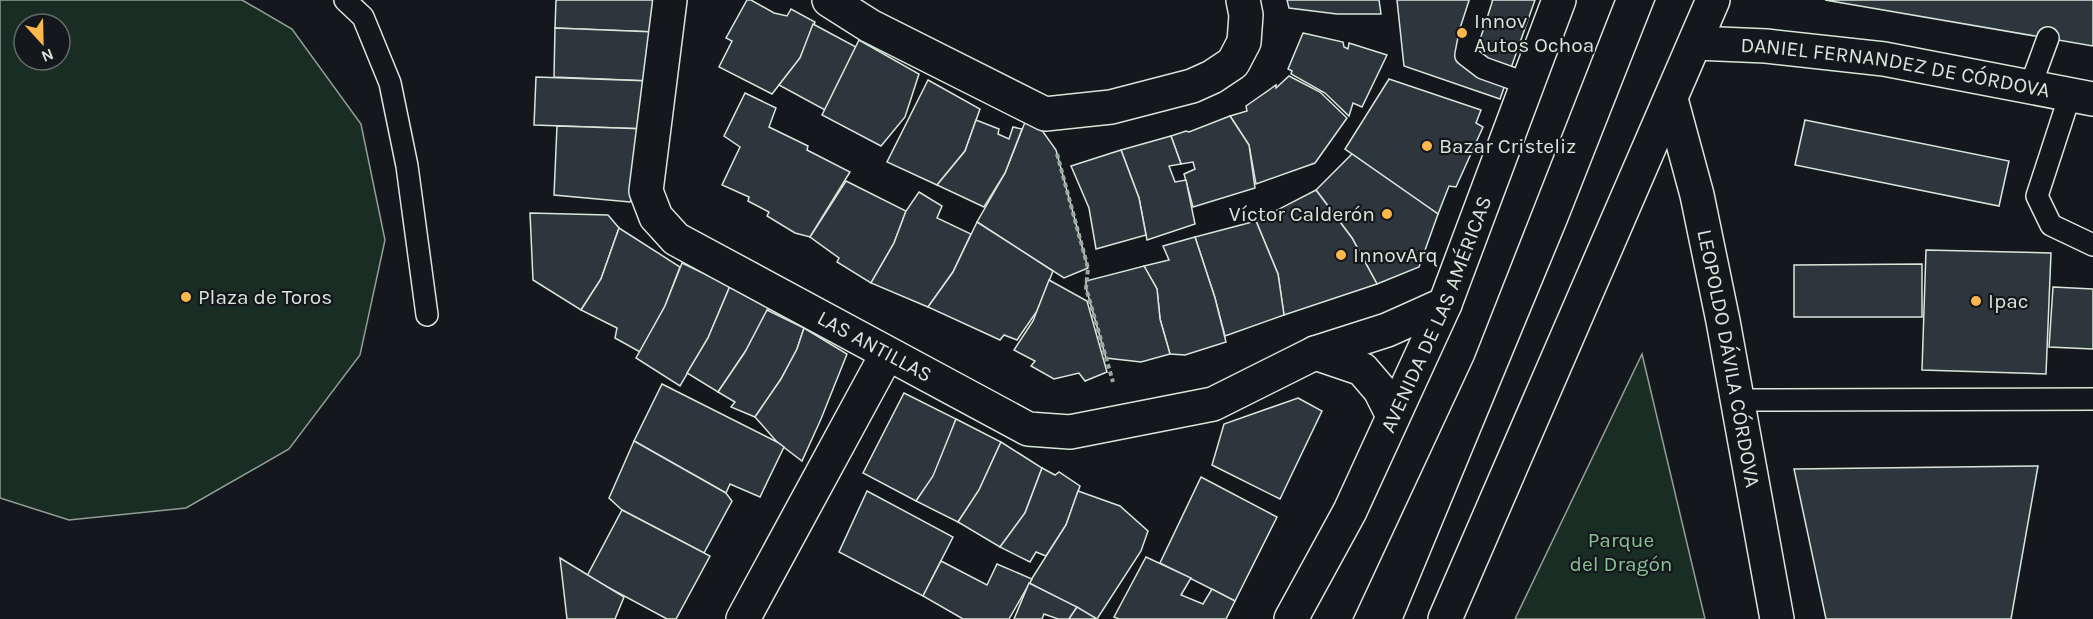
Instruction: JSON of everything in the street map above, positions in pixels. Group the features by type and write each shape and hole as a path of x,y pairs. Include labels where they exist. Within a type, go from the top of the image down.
{"street":[{"name":"LAS ANTILLAS","path":"669,0 646,190 656,217 676,239 1028,429 1070,432 1213,404 1315,353 1387,330 1445,304"},
{"path":"829,0 870,26 1045,114 1111,107 1192,86 1212,77 1233,63 1244,42 1246,15 1243,0"},
{"name":"AVENIDA DE LAS AMÉRICAS","path":"1291,619 1350,511 1445,304 1559,0"},
{"path":"1445,619 1713,0"},
{"name":"DANIEL FERNANDEZ DE CÓRDOVA","path":"1696,43 1766,46 1884,59 2082,97"},
{"name":"LEOPOLDO DÁVILA CÓRDOVA","path":"1671,99 1697,195 1777,619"},
{"path":"1315,353 1362,369 1380,390 1393,416"},
{"path":"743,619 887,354"}],"lane":[{"path":"345,0 363,17 390,83 407,166 427,315"},
{"path":"1481,0 1466,55 1483,68 1528,84"},
{"path":"2030,87 2048,38"},
{"path":"2082,97 2037,196 2051,225 2093,245"},
{"path":"1737,400 2093,399"}],"path":[{"path":"1045,114 1088,268 1086,288 1123,420"}],"green space":[{"name":"Plaza de Toros","path":"0,0 242,0 292,29 361,124 385,240 360,355 289,449 186,508 69,520 0,498"},
{"name":"Parque del Dragón","path":"1642,354 1705,619 1515,619"}],"building":[{"path":"556,0 656,0 655,32 555,28"},
{"path":"747,0 774,13 787,16 791,9 815,22 800,58 772,94 719,67 732,41 726,38"},
{"path":"1287,0 1379,0 1381,14 1337,14 1289,8"},
{"name":"Innov Autos Ochoa","path":"1397,0 1535,0 1500,99 1404,66"},
{"path":"1825,0 2093,0 2093,46"},
{"path":"813,24 856,47 825,110 779,85 800,58"},
{"path":"555,28 655,32 650,81 554,77"},
{"path":"1303,33 1343,42 1344,47 1348,49 1349,43 1387,55 1362,107 1353,103 1349,116 1325,93 1291,74 1292,71 1288,69"},
{"path":"859,40 919,74 905,117 881,146 822,115"},
{"path":"1289,76 1320,92 1347,118 1315,163 1256,184 1249,145 1230,116 1247,111 1246,106 1276,85 1276,88"},
{"path":"536,77 650,81 648,129 534,125"},
{"path":"1389,79 1481,110 1476,123 1483,127 1456,187 1449,186 1438,214 1345,149"},
{"path":"928,80 980,109 965,151 937,185 887,162"},
{"path":"745,93 776,108 769,127 808,146 807,150 850,172 810,237 795,233 767,216 769,212 748,201 749,197 722,185 740,147 724,136"},
{"path":"1029,112 1056,150 1088,268 1064,278 977,222 1005,173"},
{"path":"1230,116 1249,145 1255,188 1193,207 1184,174 1195,169 1193,162 1181,164 1171,136 1189,132"},
{"path":"976,120 999,129 998,134 1009,139 1013,127 1022,129 1005,173 984,207 937,185 965,151"},
{"path":"1805,120 2009,161 1999,206 1795,165"},
{"path":"557,126 648,129 645,181 630,202 554,195"},
{"path":"1171,136 1181,164 1169,166 1175,182 1186,180 1195,224 1147,240 1139,198 1121,150"},
{"path":"1121,150 1139,198 1146,235 1096,249 1089,208 1071,166"},
{"path":"1352,154 1438,214 1419,267 1377,284 1352,238 1316,190"},
{"path":"846,181 906,211 894,243 871,283 837,262 839,258 810,237"},
{"path":"1316,190 1352,238 1377,284 1284,315 1278,274 1256,221"},
{"path":"919,192 942,206 937,218 971,234 953,272 928,307 871,283 894,243 906,211"},
{"path":"530,213 608,215 619,228 601,279 581,310 533,280"},
{"path":"1256,221 1278,274 1284,315 1225,336 1195,237"},
{"path":"977,222 1053,271 1037,311 1017,340 1004,335 1000,340 928,307 953,272"},
{"path":"619,228 680,267 665,306 640,352 615,338 617,328 581,310 601,279"},
{"path":"1195,237 1215,298 1226,342 1185,355 1170,354 1160,319 1157,289 1144,266 1169,260 1163,246"},
{"path":"1926,250 2051,253 2046,374 1922,370"},
{"path":"682,263 730,286 708,338 680,386 636,358 665,306"},
{"path":"1922,264 1922,317 1794,317 1794,265"},
{"path":"1144,266 1157,289 1160,319 1170,354 1141,362 1106,358 1086,281"},
{"path":"1049,280 1087,301 1107,372 1085,381 1079,373 1054,379 1031,366 1035,361 1014,350 1033,321"},
{"path":"730,286 771,304 747,349 718,392 687,373 708,338"},
{"path":"2053,287 2093,289 2093,349 2049,347"},
{"path":"767,310 804,328 797,349 781,379 755,417 731,407 735,402 718,392 745,352"},
{"path":"804,328 847,354 802,461 777,442 755,417 781,379 797,349"},
{"path":"662,384 784,447 760,497 730,484 726,493 634,441"},
{"path":"904,393 956,419 936,473 916,501 863,473"},
{"path":"1298,398 1322,411 1280,499 1212,465 1224,424"},
{"path":"956,419 1001,442 979,490 958,522 916,501 933,476"},
{"path":"634,441 726,493 732,501 704,553 622,510 609,498"},
{"path":"1001,442 1042,468 1025,513 1000,547 958,522 979,490"},
{"path":"2038,466 2011,619 1826,619 1794,469"},
{"path":"1042,468 1055,475 1059,472 1080,486 1066,525 1046,556 1036,552 1030,562 1000,547 1025,513"},
{"path":"1201,477 1277,517 1235,601 1160,563"},
{"path":"867,491 953,537 923,596 839,552"},
{"path":"1078,491 1120,506 1148,531 1141,551 1097,619 1029,583 1066,525"},
{"path":"622,510 710,556 676,619 667,619 587,576"},
{"path":"1146,557 1191,578 1181,595 1203,604 1212,589 1235,601 1226,619 1119,619 1114,617"},
{"path":"560,558 624,597 615,619 567,619"},
{"path":"941,561 987,585 997,564 1032,579 1009,619 963,619 923,596"},
{"path":"1029,583 1077,607 1069,619 1058,619 1044,614 1042,619 1014,619"},
{"path":"1077,607 1097,619 1069,619"}],"tram line":[{"path":"1353,619 1474,359 1615,0"},
{"path":"1403,619 1567,223 1655,0"}],"place":[{"name":"Innov Autos Ochoa","path":"1462,33"},
{"name":"Bazar Cristeliz","path":"1427,146"},
{"name":"Víctor Calderón","path":"1387,214"},
{"name":"InnovArq","path":"1341,255"},
{"name":"Plaza de Toros","path":"186,297"},
{"name":"Ipac","path":"1976,301"}]}
